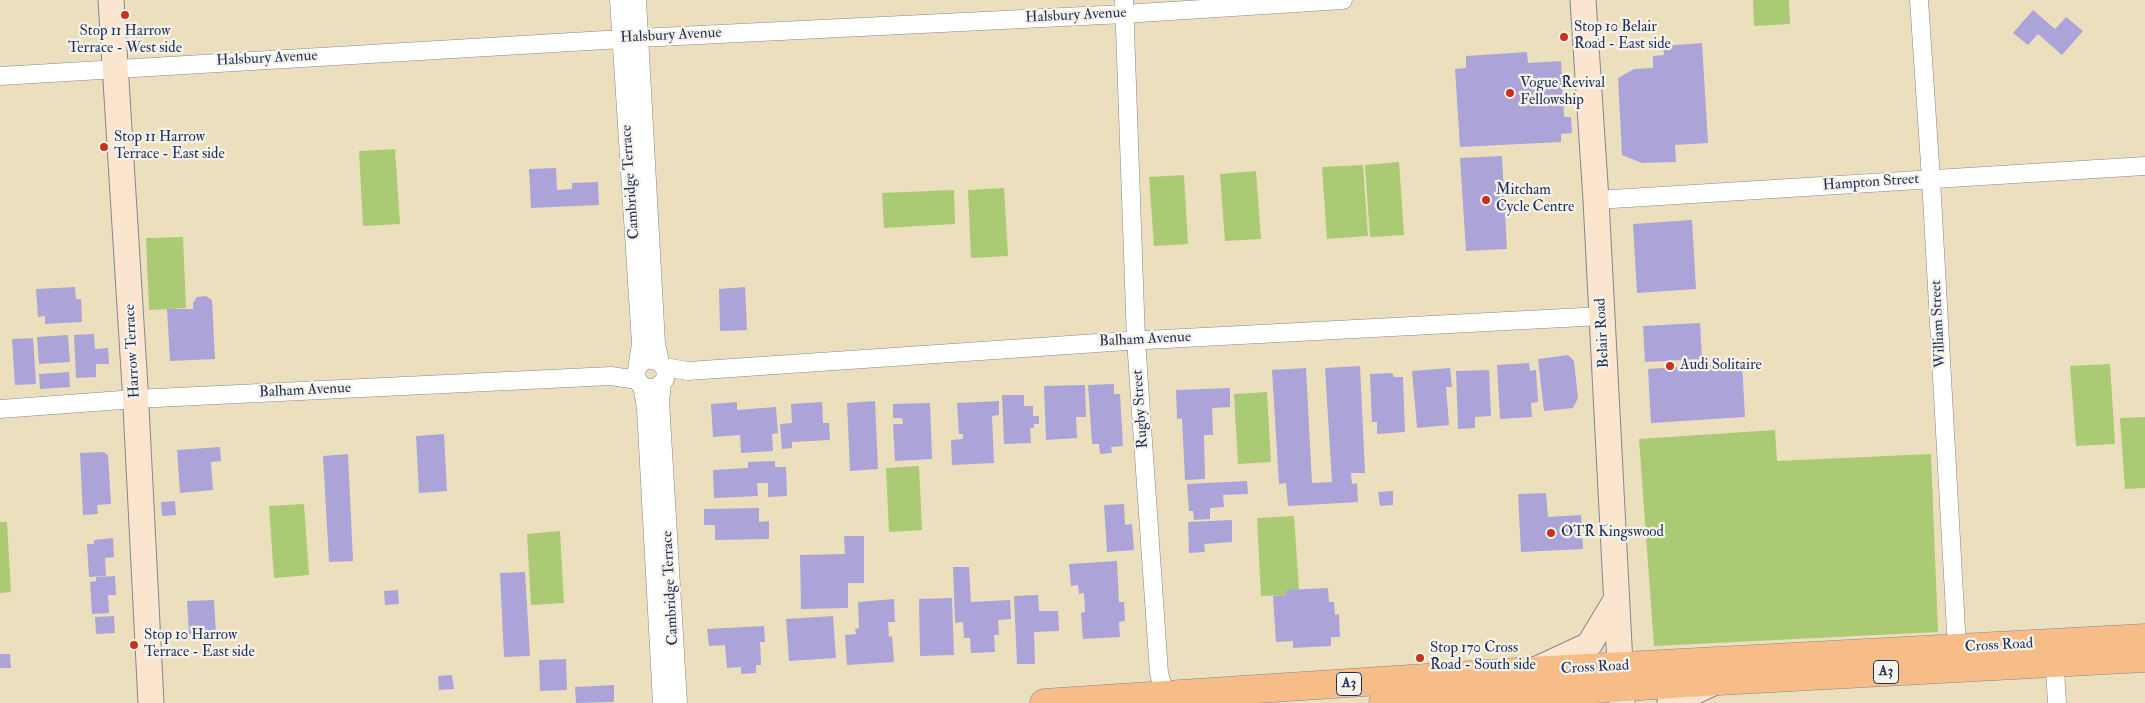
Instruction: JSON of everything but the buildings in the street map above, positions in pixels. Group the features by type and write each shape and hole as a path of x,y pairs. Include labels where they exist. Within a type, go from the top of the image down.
{"highway":[{"name":"Cross Road","path":"1044,703 1532,672 1622,686 1718,681 2054,654 2145,638"},
{"name":"Cross Road","path":"1383,703 1573,697 1622,686 1957,648 2145,658"}],"main road":[{"name":"Harrow Terrace","path":"111,0 151,703"},
{"name":"Belair Road","path":"1583,0 1596,200 1622,686"},
{"path":"1532,672 1589,645 1616,600"},
{"path":"1670,703 1718,681"}],"street":[{"name":"Cambridge Terrace","path":"619,0 621,39 637,154 644,256 656,344 663,373 655,438 662,563 678,703"},
{"name":"Cambridge Terrace","path":"637,0 639,38 637,154"},
{"name":"Halsbury Avenue","path":"0,76 1124,7 1343,0"},
{"name":"William Street","path":"1919,0 1931,179 1957,648"},
{"name":"Rugby Street","path":"1124,7 1136,340 1158,673 1166,696"},
{"name":"Hampton Street","path":"1596,200 2145,166"},
{"name":"Cambridge Terrace","path":"644,256 642,344 639,374 655,438"},
{"name":"Balham Avenue","path":"663,373 1136,340 1602,316"},
{"path":"647,359 663,373 659,386 650,388 639,374 647,359"},
{"name":"Balham Avenue","path":"0,409 135,399 639,374"},
{"name":"Cambridge Terrace","path":"662,563 662,703"},
{"path":"2054,654 2057,703"}],"green space":[{"path":"1753,0 1789,0 1790,24 1754,26"},
{"path":"395,149 400,224 363,226 359,151"},
{"path":"1399,162 1404,235 1370,237 1365,165"},
{"path":"1363,165 1368,236 1327,239 1322,167"},
{"path":"1256,171 1261,239 1225,241 1220,174"},
{"path":"1184,175 1188,244 1154,246 1149,177"},
{"path":"1004,188 1008,256 971,258 968,190"},
{"path":"954,190 955,224 884,228 882,193"},
{"path":"183,237 186,308 149,310 146,238"},
{"path":"2110,364 2115,444 2076,446 2070,366"},
{"path":"1267,392 1271,462 1238,464 1234,394"},
{"path":"2145,417 2145,488 2125,489 2120,418"},
{"path":"1775,430 1777,461 1931,454 1938,632 1654,646 1639,439"},
{"path":"919,466 922,530 889,532 886,468"},
{"path":"304,504 309,575 274,578 269,506"},
{"path":"1294,516 1299,590 1286,595 1261,596 1257,518"},
{"path":"0,522 7,522 11,592 0,593"},
{"path":"560,531 564,603 531,605 527,534"}],"place":[{"name":"Stop 11 Harrow Terrace - West side","path":"125,15"},
{"name":"Stop 10 Belair Road - East side","path":"1564,37"},
{"name":"Vogue Revival Fellowship","path":"1510,93"},
{"name":"Stop 11 Harrow Terrace - East side","path":"104,147"},
{"name":"Mitcham Cycle Centre","path":"1486,200"},
{"name":"Audi Solitaire","path":"1670,366"},
{"name":"OTR Kingswood","path":"1551,533"},
{"name":"Stop 10 Harrow Terrace - East side","path":"134,645"},
{"name":"Stop 170 Cross Road - South side","path":"1420,658"}]}
